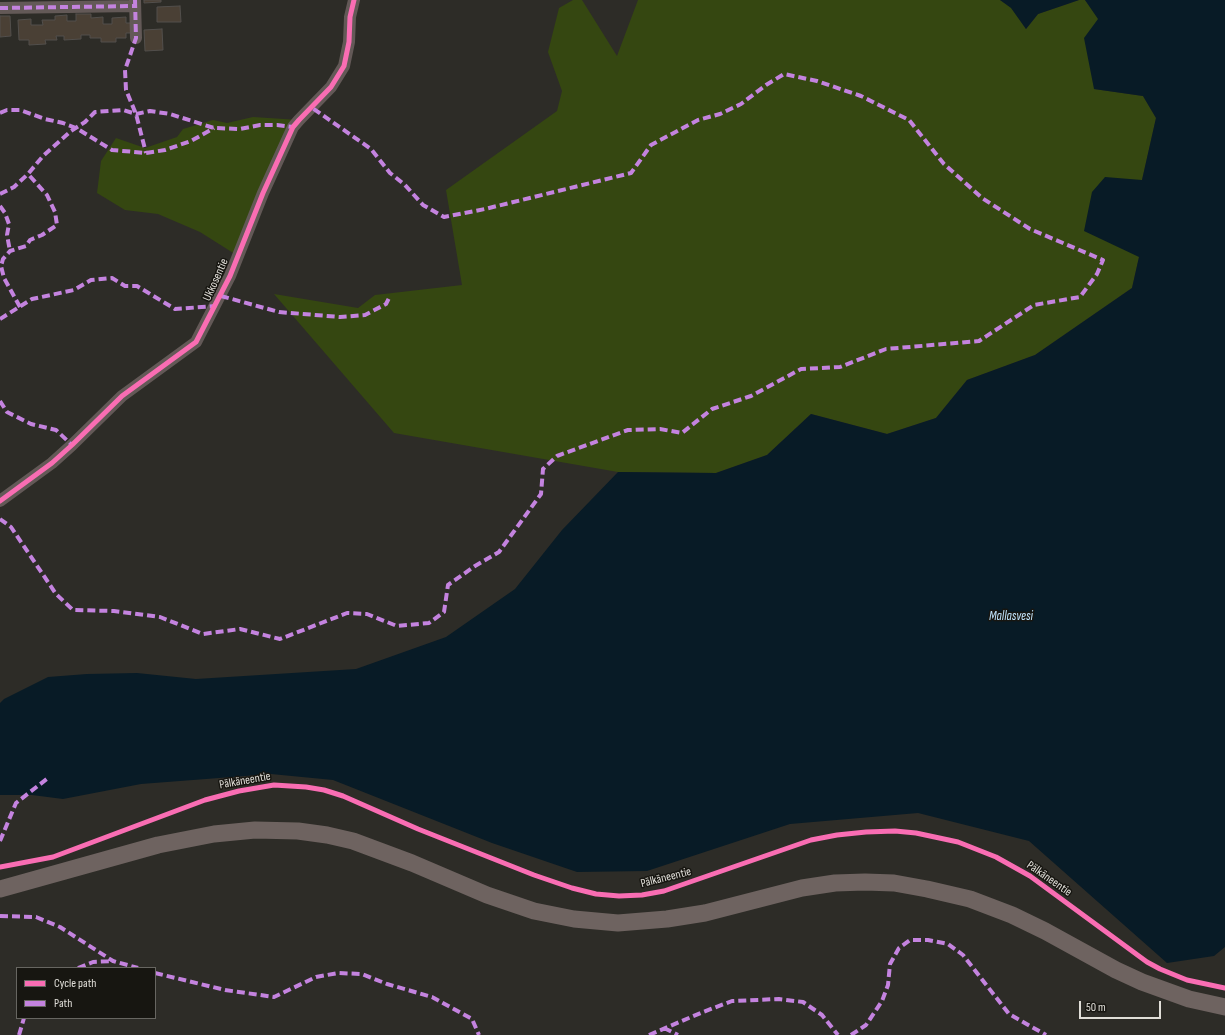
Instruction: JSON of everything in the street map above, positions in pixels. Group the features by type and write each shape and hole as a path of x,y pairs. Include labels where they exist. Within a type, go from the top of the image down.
{"main road":[{"path":"0,889 158,845 214,834 255,830 298,831 353,841 412,863 487,895 534,911 574,919 618,923 667,919 705,913 802,888 843,883 894,883 927,889 970,900 1012,915 1142,982 1189,999 1225,1007"}],"street":[{"name":"Ukkosentie","path":"0,501 52,463 122,396 196,342 230,276 263,193 293,127 331,87 344,66 349,42 350,17 354,0"},
{"path":"0,8 135,3 136,38"}],"green space":[{"path":"573,0 582,0 617,56 638,0 1000,0 1011,7 1026,29 1038,14 1079,0 1085,0 1099,19 1094,89 1143,96 1156,118 1142,180 1139,257 1132,288 1035,355 967,380 936,418 887,434 811,414 767,455 716,473 618,472 394,433 274,294 358,308 375,295 462,285 446,190 557,111 562,91 548,52 559,8"},
{"path":"253,117 299,120 238,256 200,232 158,214 125,210 97,193 101,161 116,138 145,148 177,137 183,129 213,120 227,123"}],"water":[{"path":"1000,0 1079,0 1038,14 1026,29 1011,8"},
{"name":"Mallasvesi","path":"1085,0 1225,0 1225,947 1214,956 1167,963 1029,841 918,813 790,824 647,871 577,872 492,843 333,780 271,774 141,784 63,799 32,795 0,795 0,703 4,699 48,677 87,674 137,673 196,679 356,669 446,637 515,589 562,530 618,472 716,473 767,455 811,414 887,434 936,418 967,380 1035,355 1132,288 1139,257 1084,231 1092,192 1105,177 1142,180 1156,118 1143,96 1094,89 1084,38 1098,19"}],"building":[{"path":"144,0 161,0 161,2 144,3"},
{"path":"180,6 181,22 157,22 157,7"},
{"path":"76,14 91,14 91,18 103,17 103,24 112,24 112,18 126,17 126,23 131,23 132,33 126,33 126,38 116,38 116,42 101,42 101,38 90,38 90,35 81,35 81,39 64,40 64,36 56,36 57,40 45,40 46,44 29,45 29,40 19,40 18,20 31,19 31,25 43,25 42,20 55,20 55,16 67,15 67,21 76,21"},
{"path":"0,16 10,16 11,36 0,37"},
{"path":"162,29 163,50 145,51 144,30"}],"marked path":[{"path":"135,0 136,38 125,70 126,90 136,114 146,153"},
{"path":"0,8 135,6"},
{"path":"0,519 11,527 56,594 73,610 114,611 160,617 203,634 240,629 280,639 347,613 367,614 397,626 429,623 444,612 448,585 475,566 499,552 541,494 543,469 557,456 628,430 660,429 682,433 712,409 751,396 801,369 840,367 886,349 979,341 1034,305 1080,297 1097,274 1103,260 1030,229 982,198 944,164 909,120 861,96 817,81 784,74 766,85 741,104 720,114 698,120 651,145 631,173 485,209 444,217 423,205 405,185 390,173 371,149 311,107"},
{"path":"0,113 7,110 20,110 76,128 112,150 146,153 165,150 191,141 214,128"},
{"path":"0,194 14,187 28,174 43,156 95,112 123,110 136,114 150,111 170,114 214,128 240,129 260,125 293,127"},
{"path":"20,307 4,278 1,266 3,259 10,251 26,246 30,240 42,235 57,225 55,212 47,195 28,174"},
{"path":"0,206 5,213 9,224 7,235 10,251"},
{"path":"0,319 32,299 74,290 91,280 112,278 125,286 137,286 175,309 216,306"},
{"path":"221,296 279,312 340,317 365,315 386,304 390,296"},
{"path":"0,401 7,412 31,424 56,430 72,445"},
{"path":"0,841 16,803 48,778"},
{"path":"0,916 36,917 60,927 113,961 134,967"},
{"path":"851,1035 866,1025 882,1001 888,985 890,964 899,948 910,940 928,940 948,944 963,955 1009,1014 1046,1035"},
{"path":"80,967 93,962 113,961"},
{"path":"156,973 225,990 274,997 316,977 338,973 362,974 387,984 432,997 472,1019 479,1035"},
{"path":"649,1035 732,1001 779,999 803,1002 822,1015 838,1035"},
{"path":"19,1035 24,1019"},
{"path":"664,1028 678,1035"}],"cycle path":[{"path":"0,501 52,463 122,396 196,342 230,276 263,193 293,127 331,87 344,66 349,42 350,17 354,0"},
{"name":"Pälkäneentie","path":"0,867 53,857 205,800 239,791 274,785 306,787 324,790 343,796 418,829 534,875 572,888 596,894 619,896 642,895 664,891 811,840 837,835 866,832 895,831 916,833 958,842 996,857 1030,876 1147,962 1187,980 1225,988"}]}
